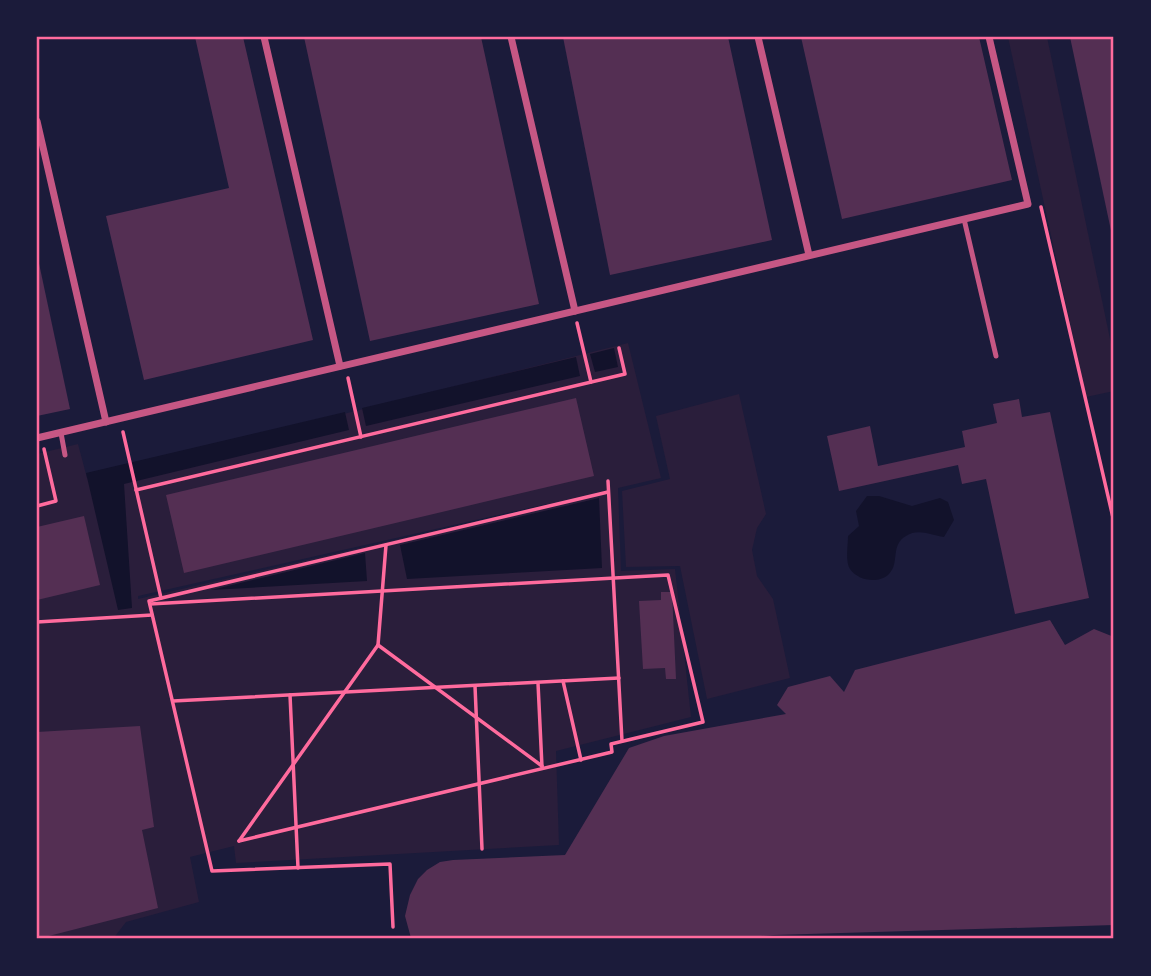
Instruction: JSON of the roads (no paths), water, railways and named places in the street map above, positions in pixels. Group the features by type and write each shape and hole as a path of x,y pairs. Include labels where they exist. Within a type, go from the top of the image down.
{"street":[{"path":"264,37 342,366"},
{"path":"511,37 575,311"},
{"path":"758,37 808,255"},
{"path":"39,438 1028,204 989,37"},
{"path":"37,121 106,422"}],"lane":[{"path":"964,219 996,356"},
{"path":"61,433 65,455"}]}
